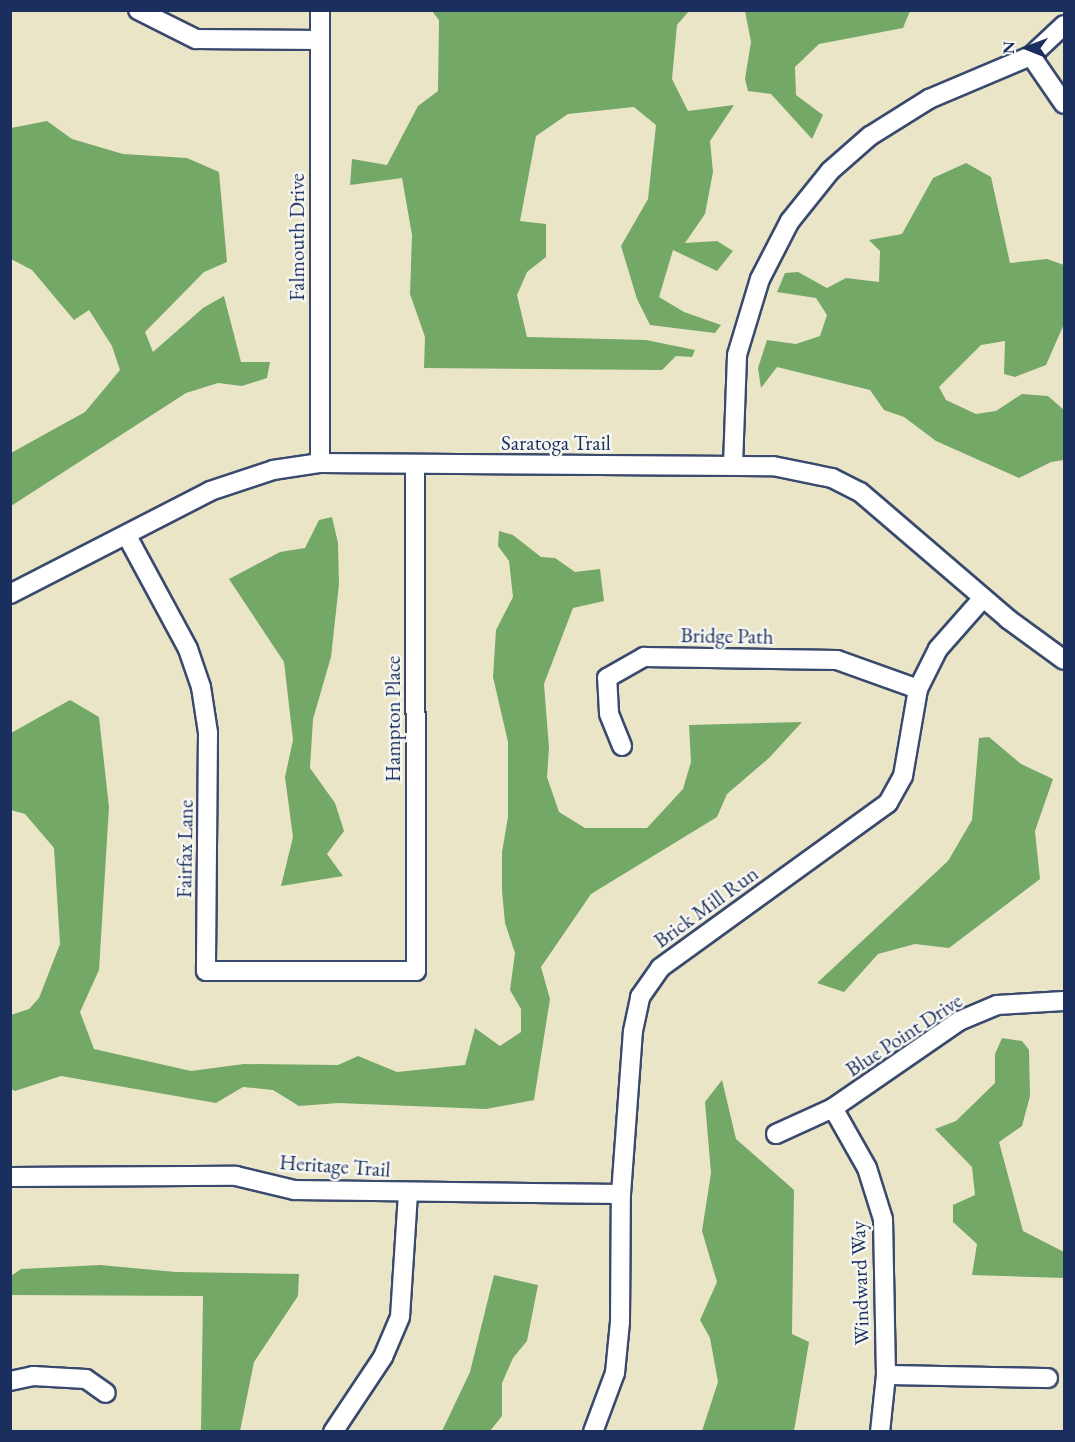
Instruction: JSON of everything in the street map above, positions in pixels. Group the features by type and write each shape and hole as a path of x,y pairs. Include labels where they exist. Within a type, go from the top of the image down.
{"street":[{"path":"138,10 196,39 320,40"},
{"name":"Falmouth Drive","path":"320,10 320,463"},
{"path":"733,465 740,344 760,279 790,221 830,171 870,136 929,99 1031,56 1065,25"},
{"path":"1031,56 1065,104"},
{"name":"Saratoga Trail","path":"10,594 127,536 210,491 242,479 320,463 415,466 733,465 803,470 860,492 983,598 1065,660"},
{"name":"Hampton Place","path":"415,466 416,971"},
{"name":"Fairfax Lane","path":"127,536 188,649 201,687 208,733 206,971 416,971"},
{"name":"Brick Mill Run","path":"593,1431 604,1411 616,1363 620,1322 621,1194 633,1031 640,997 660,968 888,803 903,776 918,689 938,649 983,598"},
{"name":"Bridge Path","path":"622,746 609,713 607,678 644,657 837,660 918,689"},
{"name":"Blue Point Drive","path":"776,1134 833,1108 960,1021 997,1005 1065,1001"},
{"name":"Windward Way","path":"833,1108 867,1168 883,1220 886,1375 880,1431"},
{"name":"Heritage Trail","path":"10,1177 236,1176 294,1190 408,1194 621,1194"},
{"path":"333,1431 383,1357 400,1317 408,1194"},
{"path":"886,1375 1048,1378"},
{"path":"10,1381 33,1376 86,1379 106,1393"}],"green space":[{"path":"745,10 910,11 903,28 819,44 795,67 796,95 823,115 812,139 771,94 748,91 745,79 751,42"},
{"path":"432,11 689,11 677,25 672,79 688,111 734,105 710,141 713,172 705,214 685,243 717,241 733,251 717,271 673,250 659,297 684,312 721,325 715,333 650,325 637,299 621,246 648,199 656,125 634,107 568,114 536,136 520,221 546,224 546,257 527,272 517,295 527,337 646,340 695,350 692,357 676,356 662,370 424,368 425,337 410,294 412,235 402,178 350,185 352,159 387,165 418,106 438,91 439,20"},
{"path":"47,121 72,139 123,154 187,158 219,172 227,262 204,272 145,332 153,352 203,308 224,296 241,362 270,362 267,378 242,386 218,383 186,393 11,506 11,453 85,412 120,370 112,346 89,310 74,320 32,270 11,259 11,128"},
{"path":"966,163 991,177 1010,263 1047,259 1064,265 1064,324 1046,365 1015,377 1004,374 1005,341 981,345 939,387 946,400 976,414 996,411 1022,394 1048,396 1064,410 1064,460 1051,462 1019,478 936,441 904,417 884,410 870,390 777,367 761,388 758,368 767,340 796,344 820,336 827,315 816,298 777,292 785,273 798,272 827,288 846,278 879,282 880,251 869,240 902,234 933,178"},
{"path":"332,517 338,543 339,584 331,657 313,719 310,768 335,803 344,831 327,854 343,876 281,886 293,837 285,777 293,740 284,662 229,579 280,552 305,548 319,520"},
{"path":"499,531 513,535 541,557 555,558 575,572 600,569 604,601 573,608 544,684 549,748 547,777 559,812 585,828 647,828 683,789 691,762 689,725 802,722 769,758 727,794 717,817 591,894 541,967 550,999 534,1100 486,1109 338,1103 299,1106 273,1090 243,1087 216,1103 61,1076 15,1091 11,1089 11,1015 29,1009 39,998 60,944 54,848 25,814 11,810 11,733 70,700 99,717 109,807 99,970 80,1012 94,1049 191,1071 244,1064 338,1065 358,1056 397,1072 465,1065 475,1028 500,1046 521,1032 521,1009 510,990 515,953 505,923 502,891 502,852 508,817 508,742 493,677 496,630 513,597 509,561 498,546"},
{"path":"989,737 1021,764 1053,779 1035,831 1040,879 949,948 915,944 878,954 844,992 817,983 948,861 972,820 979,738"},
{"path":"1002,1038 1022,1041 1029,1050 1030,1096 1022,1126 999,1142 1023,1231 1064,1252 1064,1278 972,1275 977,1244 953,1222 953,1205 975,1195 972,1167 935,1129 956,1121 995,1083 995,1054"},
{"path":"722,1080 736,1139 794,1190 792,1334 809,1342 794,1431 702,1431 718,1382 710,1338 700,1320 717,1282 702,1231 711,1173 705,1102"},
{"path":"100,1265 176,1272 299,1274 298,1296 254,1362 240,1431 201,1431 203,1296 11,1295 11,1276 21,1269"},
{"path":"494,1275 538,1285 527,1341 513,1358 502,1383 502,1416 490,1431 442,1431 470,1372"}]}
